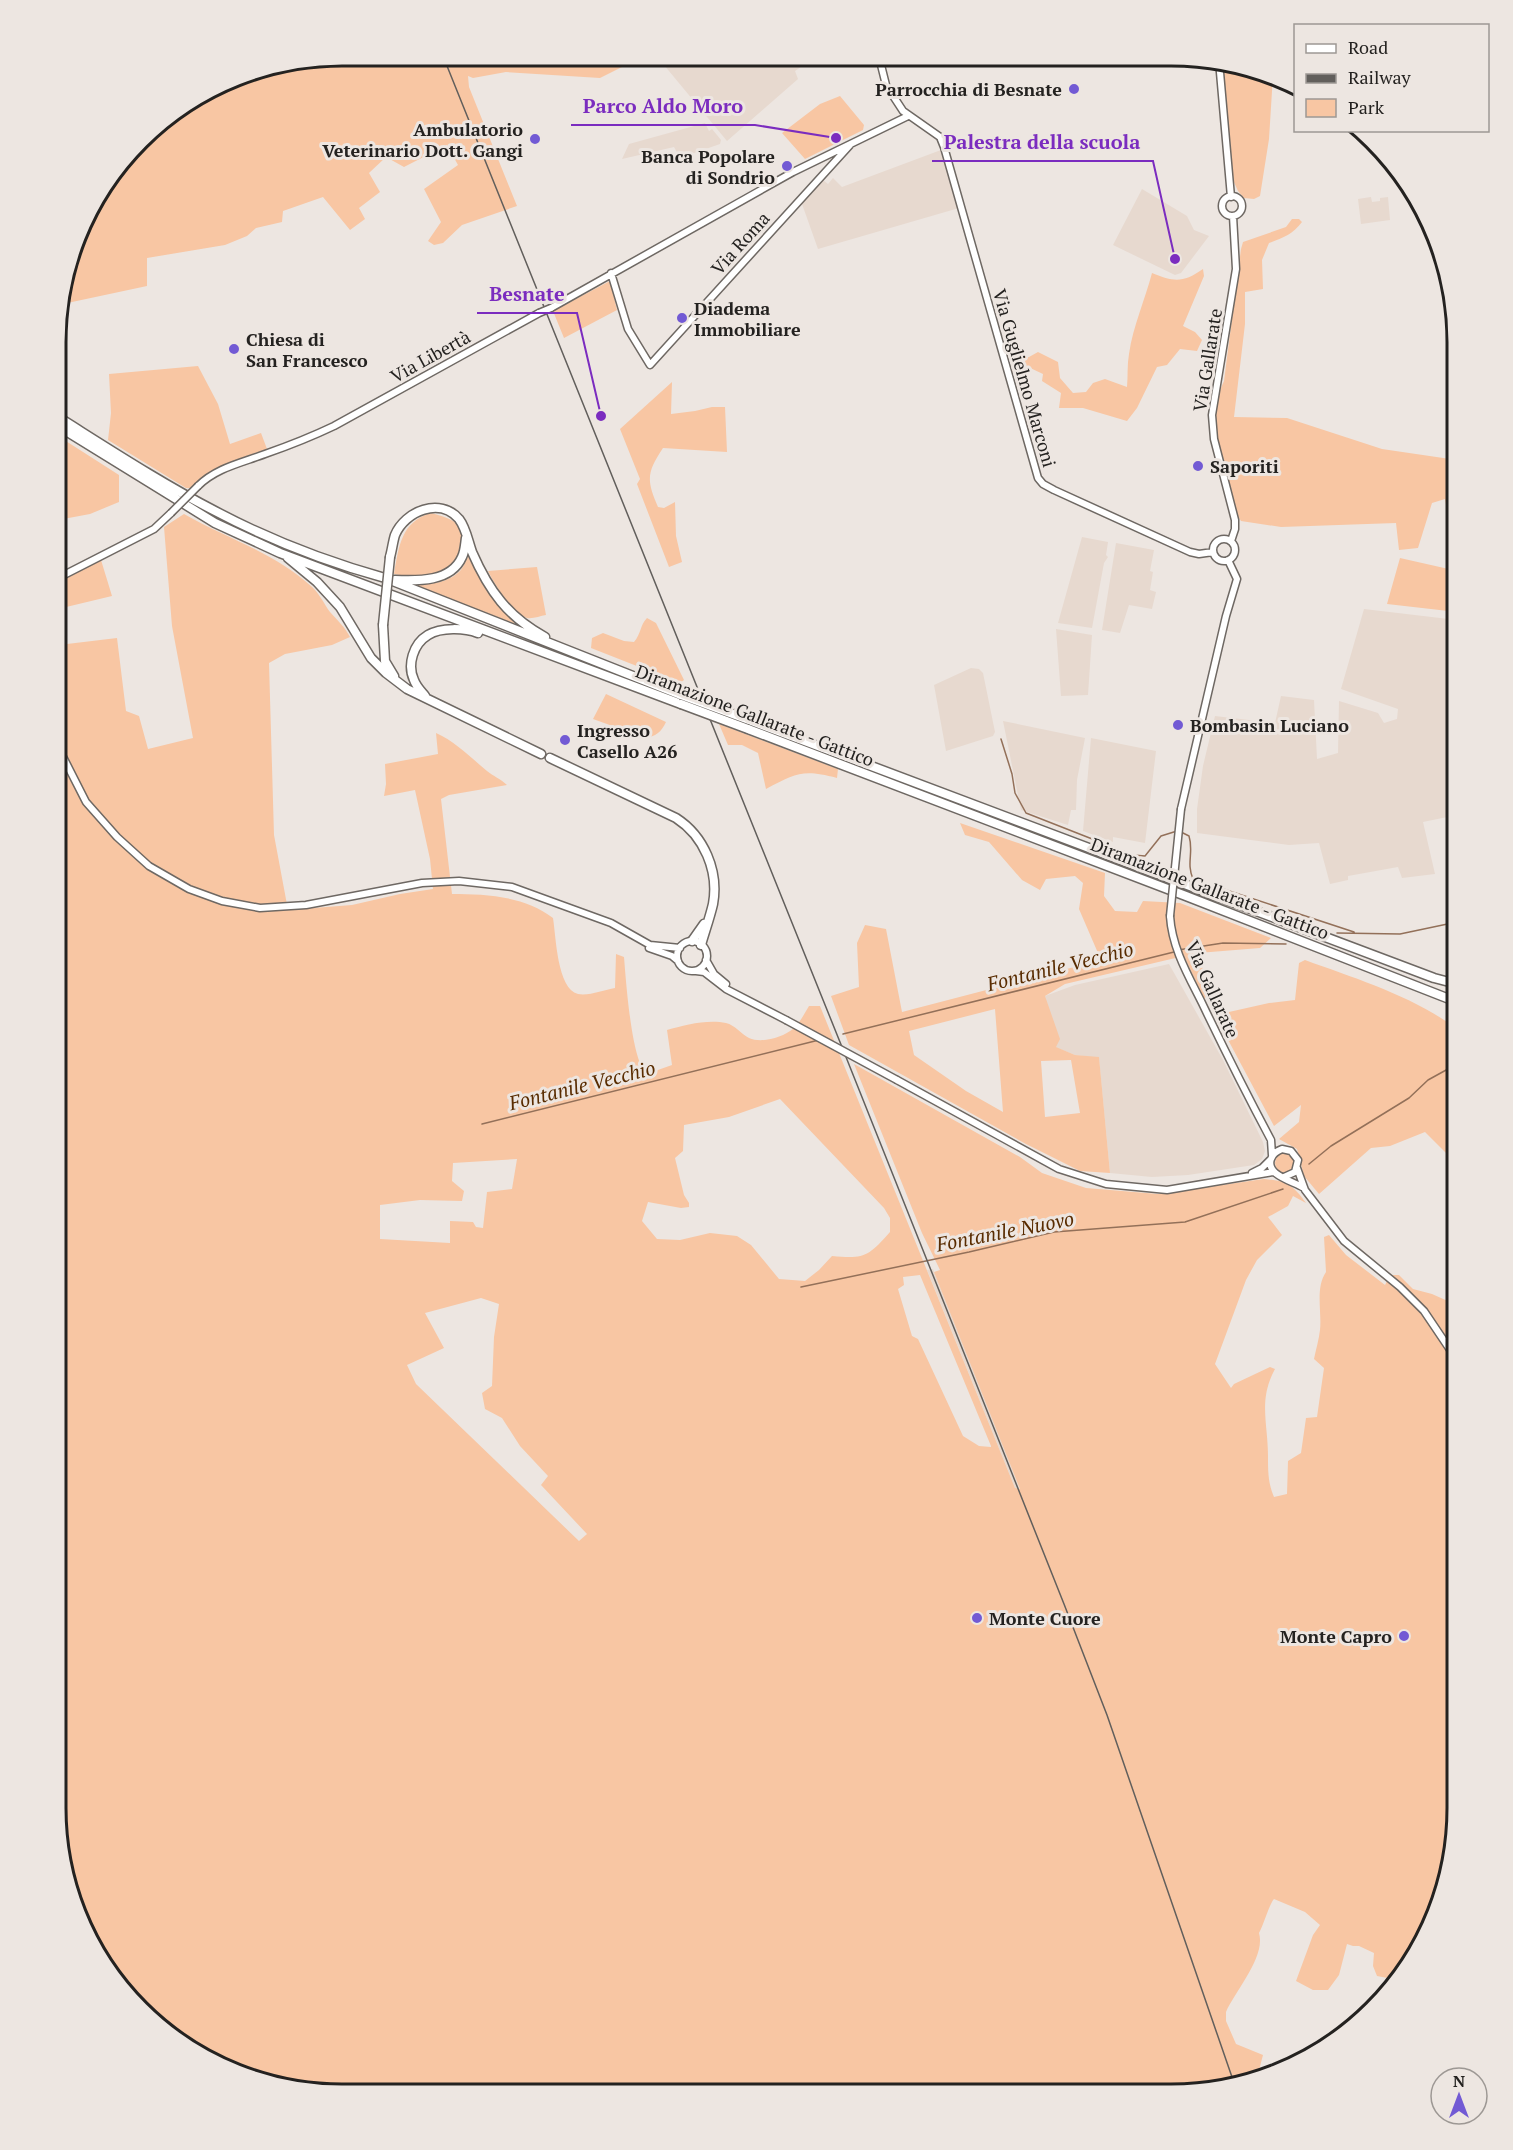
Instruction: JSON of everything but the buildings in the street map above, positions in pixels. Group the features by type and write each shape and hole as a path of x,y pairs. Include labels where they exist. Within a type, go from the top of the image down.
{"highway":[{"name":"Diramazione Gallarate - Gattico","path":"66,422 215,511 280,541 349,568 384,578 575,659"},
{"name":"Diramazione Gallarate - Gattico","path":"66,431 215,523 280,552 681,699 1447,998"},
{"path":"396,680 385,661 382,625 390,557 395,534 404,521 414,513 432,507 444,509 457,517 465,529 466,538 482,575 505,608 575,659"},
{"path":"384,578 416,581 444,574 452,569 462,556 466,538"},
{"path":"280,552 318,582 340,607 371,658 407,689 541,754"},
{"path":"427,699 414,681 411,661 421,641 428,634 453,630 473,631 532,654 575,659"},
{"name":"Diramazione Gallarate - Gattico","path":"748,725 1447,981"},
{"path":"550,758 686,825 702,844 712,869 713,903 701,945"},
{"path":"692,941 708,919"}],"street":[{"path":"881,66 886,85 908,116"},
{"path":"1220,70 1231,197"},
{"name":"Via Libertà","path":"66,574 154,530 198,486 224,468 300,441 334,426 760,190 908,116"},
{"name":"Via Guglielmo Marconi","path":"908,116 915,118 940,137 944,147 1038,478 1054,490 1190,552 1198,554 1213,552"},
{"name":"Via Roma","path":"611,273 628,329 650,365 852,142"},
{"path":"1231,197 1237,198 1242,205 1239,214 1233,216 1225,213 1223,208 1224,202 1231,197"},
{"name":"Via Gallarate","path":"1230,541 1235,529 1235,520 1214,439 1212,415 1236,269 1233,216"},
{"path":"1224,539 1230,541 1236,549 1234,556 1228,561 1219,560 1213,552 1214,546 1218,541 1224,539"},
{"name":"Via Gallarate","path":"1228,561 1237,579 1226,616 1181,809 1170,916 1171,932 1179,956 1224,1051 1271,1140 1271,1157"},
{"path":"66,763 86,802 117,837 149,866 189,889 222,902 260,908 306,905 422,883 459,881 512,887 566,905 650,948 672,956 687,970 704,972 726,989 1059,1169 1106,1184 1167,1190 1273,1172 1304,1188"},
{"path":"588,915 611,923 650,945 680,948"},
{"path":"678,961 683,944 692,941 701,945 714,974 727,986 767,1010"},
{"path":"696,970 701,968 706,960"},
{"path":"1271,1140 1296,1156 1297,1168 1304,1188 1344,1241 1400,1287 1424,1311 1447,1345"},
{"path":"1249,1175 1262,1168 1282,1149 1287,1149"},
{"path":"1271,1157 1273,1172"},
{"path":"1284,1177 1292,1175 1297,1168"}],"shaded area":[{"path":"665,66 802,66 795,71 798,79 727,141"},
{"path":"705,123 709,131 712,129 721,140 720,144 680,158 674,147 622,159 629,144"},
{"path":"941,150 959,208 818,249 802,204 823,180 828,184 833,178 842,187"},
{"path":"1142,189 1187,216 1194,230 1209,236 1181,273 1175,275 1113,245"},
{"path":"1371,197 1372,202 1388,197 1390,220 1361,224 1358,199"},
{"path":"1082,537 1108,542 1106,555 1108,557 1104,563 1092,628 1058,623"},
{"path":"1116,543 1154,550 1150,571 1153,572 1150,590 1156,592 1152,609 1129,605 1120,633 1102,630"},
{"path":"1364,609 1447,619 1447,817 1423,822 1435,874 1402,878 1398,867 1348,876 1348,880 1330,884 1319,843 1289,845 1197,833 1197,809 1203,766 1215,716 1275,723 1281,696 1314,700 1317,759 1338,753 1339,701 1378,713 1384,723 1397,719 1398,709 1341,689"},
{"path":"1056,629 1092,635 1088,695 1061,696"},
{"path":"971,668 979,669 983,673 995,732 993,736 946,751 934,685"},
{"path":"1003,721 1085,738 1077,780 1076,810 1071,810 1068,825 1021,810"},
{"path":"1091,738 1156,751 1145,843 1113,837 1113,842 1083,831"},
{"path":"1169,964 1223,1060 1263,1142 1265,1151 1262,1159 1254,1165 1188,1175 1152,1177 1110,1173 1099,1058 1075,1055 1055,1047 1045,996 1075,985"},
{"path":"933,1269 1020,1490 1015,1488 927,1270"}],"green space":[{"path":"624,66 600,78 506,72 473,78 468,76 469,87 517,206 462,225 443,243 434,245 428,241 441,222 424,189 458,165 447,145 404,167 386,157 369,173 380,192 359,208 365,219 350,230 323,197 283,211 282,222 256,228 247,236 225,245 147,258 147,286 69,303 75,271 94,220 123,174 147,147 174,123 220,94 271,75 306,68"},
{"path":"1224,71 1272,86 1269,139 1260,196 1254,199 1244,198 1233,180"},
{"path":"840,96 864,125 863,130 805,159 782,133 820,104"},
{"path":"1292,219 1299,219 1302,222 1295,230 1269,243 1262,260 1263,289 1245,292 1245,324 1234,417 1287,418 1382,449 1447,459 1447,510 1445,499 1432,503 1418,548 1399,550 1396,523 1281,527 1241,521 1236,513 1216,444 1213,417 1215,403 1224,381 1241,249 1243,242 1286,227"},
{"path":"1203,269 1204,276 1183,326 1195,332 1202,340 1197,351 1180,349 1167,365 1157,367 1137,408 1127,421 1083,408 1059,408 1061,393 1042,381 1043,374 1026,366 1020,377 1013,373 1010,356 1029,357 1038,352 1058,362 1060,378 1073,393 1086,392 1093,383 1105,379 1127,387 1131,344 1152,273 1178,280 1190,277"},
{"path":"610,281 617,310 564,338 553,311"},
{"path":"198,366 218,404 230,444 261,433 267,449 226,464 198,480 190,488 186,488 108,440 111,413 109,374"},
{"path":"672,382 671,414 725,407 727,452 663,448 654,464 650,483 658,507 664,508 675,502 676,536 682,562 669,567 637,484 640,479 620,429"},
{"path":"66,441 119,475 119,502 90,514 66,518"},
{"path":"431,513 451,520 460,528 463,541 456,560 446,569 430,576 394,574 400,545 407,529 413,522"},
{"path":"184,514 250,547 297,574 314,589 350,637 332,645 285,654 269,663 274,835 288,910 352,905 433,889 430,859 415,790 384,796 385,764 438,754 436,733 456,745 507,785 449,795 441,799 452,894 492,896 518,901 553,918 562,973 571,990 578,994 592,994 615,988 616,954 624,957 632,1033 639,1061 644,1070 655,1071 672,1065 667,1030 696,1023 719,1022 732,1026 754,1040 766,1040 784,1035 793,1029 809,1006 820,1006 1015,1488 1020,1489 934,1272 940,1270 922,1233 854,1064 1020,1157 1042,1173 1086,1188 1158,1194 1264,1179 1284,1183 1297,1192 1306,1203 1293,1196 1288,1206 1268,1217 1282,1235 1257,1260 1246,1280 1215,1364 1231,1388 1234,1384 1270,1367 1275,1369 1265,1401 1269,1477 1274,1497 1287,1494 1288,1461 1301,1453 1306,1418 1317,1417 1324,1368 1314,1359 1320,1330 1321,1285 1326,1272 1324,1237 1329,1235 1346,1255 1385,1285 1390,1275 1399,1275 1413,1289 1447,1301 1447,1808 1445,1844 1438,1879 1419,1930 1388,1978 1377,1976 1373,1966 1374,1953 1359,1946 1347,1944 1339,1975 1328,1990 1313,1990 1296,1981 1313,1935 1320,1925 1305,1912 1274,1899 1259,1933 1260,1942 1254,1963 1226,2012 1226,2021 1236,2044 1263,2055 1259,2069 1225,2079 1171,2084 342,2084 306,2082 271,2075 220,2056 174,2027 135,1990 103,1946 87,1913 71,1862 66,1808 66,637 67,644 117,638 126,711 139,716 148,749 193,738 172,626 164,527","holes":["780,1099 884,1208 890,1218 890,1232 876,1247 865,1254 851,1257 832,1256 805,1281 779,1279 751,1245 737,1236 710,1233 680,1240 657,1239 642,1221 648,1202 681,1208 689,1207 675,1158 683,1151 684,1125 729,1117","517,1159 512,1189 487,1192 483,1228 476,1227 473,1222 450,1221 450,1243 380,1239 380,1205 420,1200 462,1201 464,1191 452,1181 453,1163","920,1275 991,1447 979,1446 963,1436 918,1339 912,1336 898,1289 904,1285 903,1277","481,1298 499,1304 494,1337 492,1386 482,1393 485,1409 502,1418 520,1446 548,1476 541,1485 587,1534 579,1541 416,1384 407,1365 444,1348 425,1313"]},
{"path":"470,554 490,592 518,625 415,585 450,578 461,569"},
{"path":"1400,558 1447,569 1447,611 1387,604"},
{"path":"101,560 112,596 66,607 66,579"},
{"path":"537,567 546,615 527,618 510,605 488,571"},
{"path":"647,618 656,623 684,680 680,683 591,648 592,638 603,633 624,641 634,642"},
{"path":"606,694 666,722 657,734 643,737 593,719"},
{"path":"719,724 838,769 837,778 808,773 800,774 766,789 758,753 742,745 728,745"},
{"path":"960,823 1105,873 1104,896 1115,911 1137,912 1143,901 1180,903 1271,938 1260,948 1198,953 1210,992 1204,999 1184,956 1065,984 1045,996 1060,1039 1056,1047 1075,1055 1099,1057 1110,1173 1080,1171 1026,1144 849,1045 831,996 859,987 857,943 865,925 886,929 902,1012 1101,960 1079,909 1083,883 1075,876 1046,879 1040,890 1022,880 989,842 965,835","holes":["995,1009 1003,1112 966,1091 914,1055 909,1031","1071,1060 1080,1113 1045,1117 1041,1061"]},
{"path":"1305,960 1364,981 1422,1007 1447,1022 1447,1153 1425,1132 1390,1146 1371,1148 1319,1194 1304,1176 1297,1149 1279,1139 1299,1122 1301,1105 1274,1126 1218,1021 1220,1014 1269,1003 1295,1000 1299,963"},
{"path":"1285,1153 1292,1156 1295,1163 1292,1170 1285,1173 1278,1170 1275,1163 1278,1156"}],"waterway":[{"path":"1001,739 1012,774 1015,793 1026,813 1133,855 1145,856 1161,836 1177,831"},
{"path":"1181,832 1189,836 1190,868 1193,879 1354,932"},
{"name":"Fontanile Vecchio","path":"1337,933 1400,934 1447,924"},
{"name":"Fontanile Vecchio","path":"1178,950 1223,943 1286,944"},
{"name":"Fontanile Vecchio","path":"843,1034 1174,952"},
{"name":"Fontanile Vecchio","path":"482,1124 819,1040"},
{"name":"Fontanile Nuovo","path":"1309,1164 1331,1146 1409,1098 1428,1080 1447,1070"},
{"name":"Fontanile Nuovo","path":"801,1287 1054,1232 1185,1222 1283,1189"}],"railway":[{"path":"447,66 1064,1604 1107,1715 1232,2077"}],"place":[{"name":"Parrocchia di Besnate","path":"1074,89"},
{"name":"Parco Aldo Moro","path":"836,138"},
{"name":"Ambulatorio Veterinario Dott. Gangi","path":"535,139"},
{"name":"Banca Popolare di Sondrio","path":"787,166"},
{"name":"Palestra della scuola","path":"1175,259"},
{"name":"Diadema Immobiliare","path":"682,318"},
{"name":"Chiesa di San Francesco","path":"234,349"},
{"name":"Besnate","path":"601,416"},
{"name":"Saporiti","path":"1198,466"},
{"name":"Bombasin Luciano","path":"1178,725"},
{"name":"Ingresso Casello A26","path":"565,740"},
{"name":"Monte Cuore","path":"977,1618"},
{"name":"Monte Capro","path":"1404,1636"}]}
